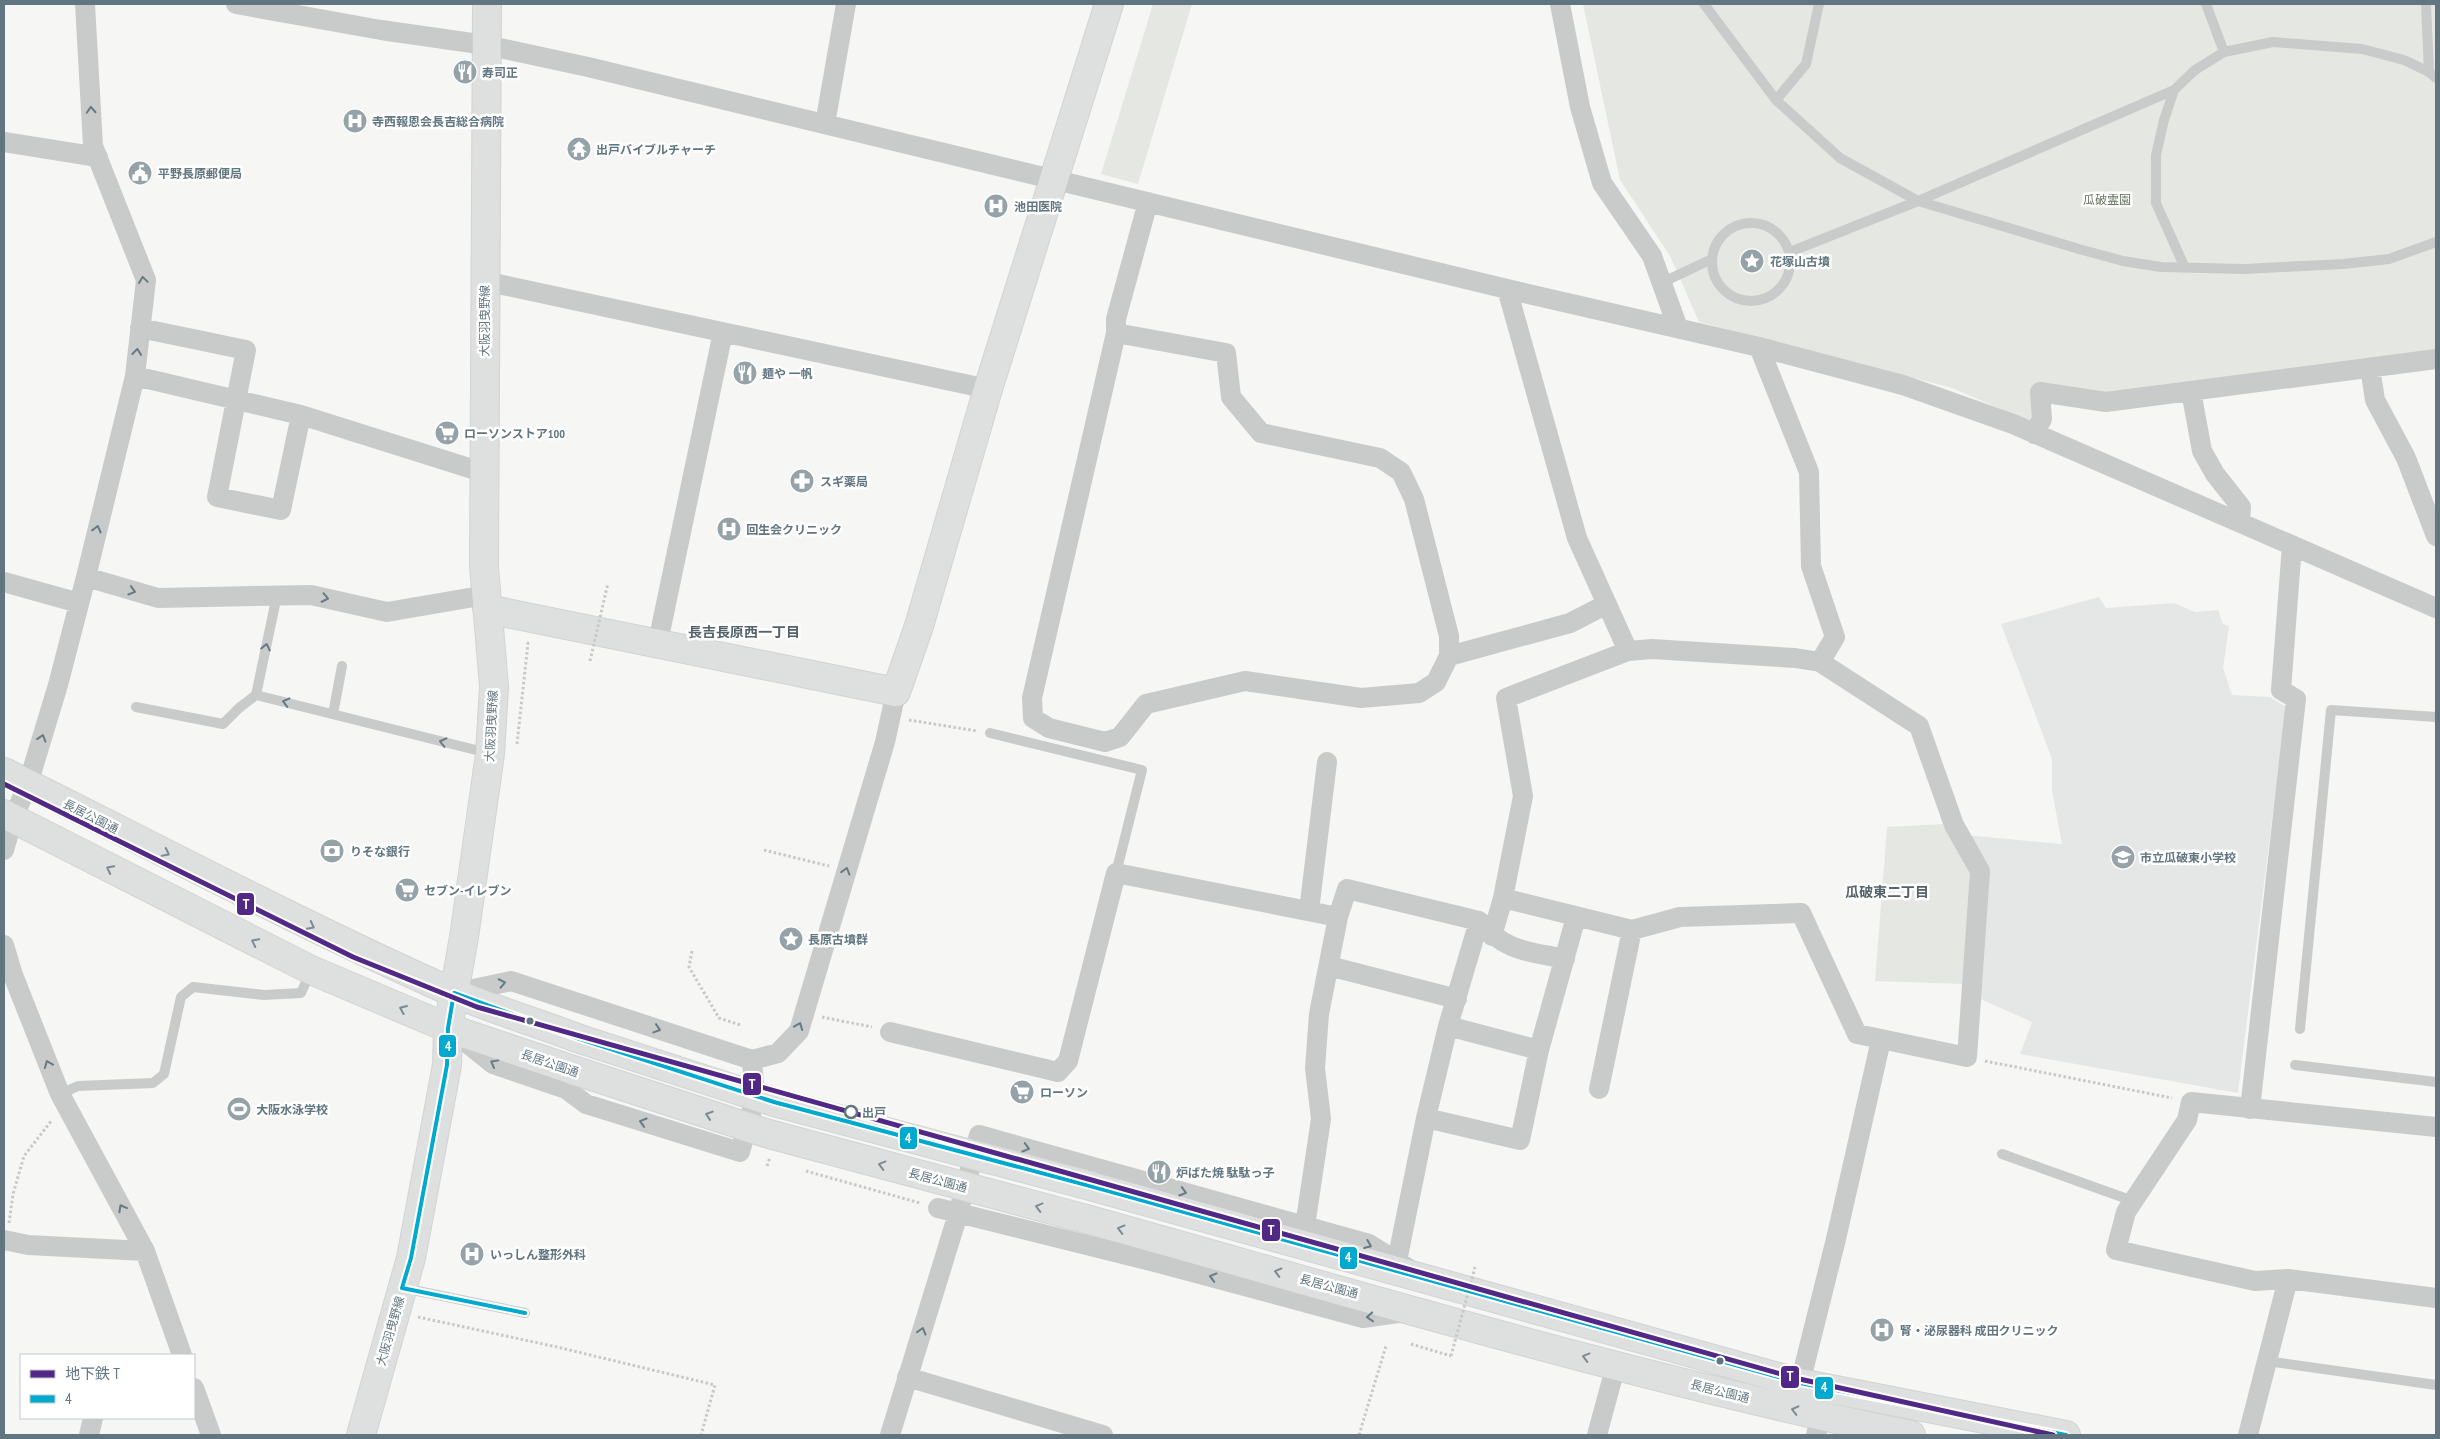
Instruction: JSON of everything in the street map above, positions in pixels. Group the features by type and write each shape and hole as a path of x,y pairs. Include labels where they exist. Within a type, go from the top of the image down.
{"main road":[{"name":"大阪羽曳野線","path":"361,1435 412,1258 447,1066 448,1028 490,754 494,687 484,567 486,4"},
{"path":"487,602 658,642 893,704 919,626 988,389 1110,4"},
{"name":"長居公園通","path":"4,772 319,930 454,993 580,1039 774,1102 1094,1187 1800,1383 2066,1435"},
{"name":"長居公園通","path":"8,816 311,970 448,1028 769,1134 1616,1365 1819,1426 1911,1435"}],"street":[{"path":"4,850 8,816 28,784 58,685 86,577 135,376 146,280 93,146 85,4"},
{"path":"236,4 381,30 486,45 825,124 1508,289 1759,347 1903,385 2034,434 2436,608"},
{"path":"825,124 846,4"},
{"path":"1560,4 1580,107 1602,183 1652,256 1678,328"},
{"path":"4,142 98,158"},
{"path":"1116,334 1226,353 1231,397 1261,433 1380,458 1401,472 1414,499 1450,636 1449,656 1436,682 1418,693 1361,698 1245,681 1146,704 1120,737 1105,742 1049,728 1033,718 1032,698 1116,334 1116,319 1148,202"},
{"path":"484,281 988,389"},
{"path":"1508,289 1577,538 1628,651"},
{"path":"140,328 246,350 217,497 280,510 301,415"},
{"path":"658,642 723,332"},
{"path":"1759,347 1809,472 1811,566 1835,637 1820,662"},
{"path":"2034,434 2042,419 2040,392 2106,402 2436,359"},
{"path":"2370,368 2375,400 2406,458 2436,536"},
{"path":"135,376 301,415 485,473"},
{"path":"2191,391 2202,450 2215,474 2241,507 2240,522"},
{"path":"2250,1109 2296,699 2282,690 2292,545"},
{"path":"86,577 158,598 310,595 387,612 487,602"},
{"path":"4,582 79,603"},
{"path":"1449,656 1570,623 1607,604"},
{"path":"1492,936 1503,898 1523,796 1506,698 1628,651 1652,649 1795,658 1820,662 1919,726 1954,825 1980,871 1967,1057 1857,1034 1801,913 1680,917 1632,930 1503,898"},
{"path":"454,993 511,981 752,1060 771,1056 787,1047 799,1031 893,704"},
{"path":"1309,911 1327,762"},
{"path":"890,1032 1058,1072 1068,1061 1116,873 1338,917"},
{"path":"1305,1226 1321,1119 1315,1068 1320,1014 1338,917 1347,889 1479,921 1492,936 1506,946 1565,958"},
{"path":"1426,1118 1520,1140 1539,1050 1576,917"},
{"path":"1397,1261 1426,1118 1448,1026 1479,921"},
{"path":"1599,1089 1632,930"},
{"path":"4,944 13,975 63,1099 146,1251 182,1354"},
{"path":"1329,966 1457,999"},
{"path":"1448,1026 1539,1050"},
{"path":"448,1028 493,1064 566,1089 586,1104 740,1152 755,1098 752,1060"},
{"path":"1800,1383 1836,1240 1881,1040"},
{"path":"2436,1127 2191,1102 2187,1120 2126,1212 2116,1250 2255,1281 2288,1278 2436,1298"},
{"path":"890,1435 958,1214 979,1135 1369,1244 1428,1280"},
{"path":"938,1208 1155,1262 1363,1318 1418,1311"},
{"path":"5,1240 28,1245 146,1251"},
{"path":"2248,1435 2288,1278"},
{"path":"1598,1435 1616,1365"},
{"path":"907,1377 1103,1435"},
{"path":"195,1396 210,1435"},
{"path":"89,1435 93,1419"}],"lane":[{"path":"1704,4 1776,100 1840,158 1918,201 2122,260 2161,267 2244,269 2389,259 2436,242"},
{"path":"1776,100 1806,64 1819,4"},
{"path":"2206,4 2224,52"},
{"path":"2426,4 2433,75"},
{"path":"1790,252 1918,201 2174,90 2195,70 2224,52 2273,42 2362,49 2404,60 2433,75"},
{"path":"2174,90 2164,120 2156,155 2156,203 2185,268"},
{"path":"1748,223 1758,223 1777,232 1790,252 1790,266 1787,279 1781,288 1766,299 1746,301 1728,294 1718,284 1713,273 1712,259 1718,240 1727,230 1748,223"},
{"path":"1661,283 1712,259"},
{"path":"136,707 223,724 256,695 277,595"},
{"path":"333,714 342,666"},
{"path":"256,695 490,754"},
{"path":"2300,1029 2332,710 2436,717"},
{"path":"990,733 1142,770 1116,873"},
{"path":"63,1099 78,1086 153,1083 164,1074 181,997 193,987 264,995 301,993 311,970"},
{"path":"2295,1065 2436,1082"},
{"path":"2002,1154 2133,1201"},
{"path":"399,1300 525,1313"},
{"path":"2267,1361 2436,1385"}],"path":[{"path":"590,661 608,583"},
{"path":"893,704 990,733"},
{"path":"764,850 846,870"},
{"path":"692,951 689,967 719,1018 740,1025"},
{"path":"804,1014 890,1032"},
{"path":"1967,1057 2191,1102"},
{"path":"5,1240 12,1194 24,1156 63,1099"},
{"path":"740,1152 778,1163"},
{"path":"797,1168 938,1208"},
{"path":"1411,1344 1451,1356 1475,1267"},
{"path":"399,1300 557,1347 715,1385 702,1435"},
{"path":"1359,1435 1386,1346"}],"shaded area":[{"name":"市立瓜破東小学校","path":"2099,597 2106,608 2174,603 2195,612 2218,610 2223,624 2229,626 2223,668 2232,695 2270,697 2286,707 2238,1093 2020,1054 2032,1022 1976,997 1965,835 2062,844 2052,791 2052,759 2001,624"}],"green space":[{"path":"1153,4 1192,4 1138,184 1101,174"},
{"name":"瓜破霊園","path":"1583,4 2436,4 2436,352 2107,395 2036,386 2038,415 2031,422 1952,388 1699,322 1670,256 1620,180"},
{"path":"1943,824 1974,874 1962,984 1875,981 1887,827"}],"metro line":[{"name":"T","path":"4,784 353,957 477,1007 1795,1378 2053,1435"}],"transit line":[{"name":"4","path":"402,1288 411,1258 447,1065 448,1028 454,993 580,1039 774,1102 1094,1187 1800,1383 2066,1435"},
{"name":"4","path":"402,1288 525,1313"}],"place":[{"name":"寿司正","path":"465,72"},
{"name":"寺西報恩会長吉総合病院","path":"355,121"},
{"name":"出戸バイブルチャーチ","path":"579,149"},
{"name":"平野長原郵便局","path":"140,173"},
{"name":"池田医院","path":"996,206"},
{"name":"花塚山古墳","path":"1752,261"},
{"name":"麺や 一帆","path":"745,373"},
{"name":"ローソンストア100","path":"447,433"},
{"name":"スギ薬局","path":"802,481"},
{"name":"回生会クリニック","path":"729,529"},
{"name":"りそな銀行","path":"332,851"},
{"name":"市立瓜破東小学校","path":"2123,857"},
{"name":"セブン-イレブン","path":"407,890"},
{"name":"長原古墳群","path":"791,939"},
{"name":"ローソン","path":"1022,1092"},
{"name":"大阪水泳学校","path":"239,1109"},
{"name":"出戸","path":"851,1112"},
{"name":"炉ばた焼 駄駄っ子","path":"1159,1172"},
{"name":"いっしん整形外科","path":"472,1254"},
{"name":"腎・泌尿器科 成田クリニック","path":"1882,1330"}],"district":[{"name":"長吉長原西一丁目","path":"744,632"},
{"name":"瓜破東二丁目","path":"1887,892"}]}
